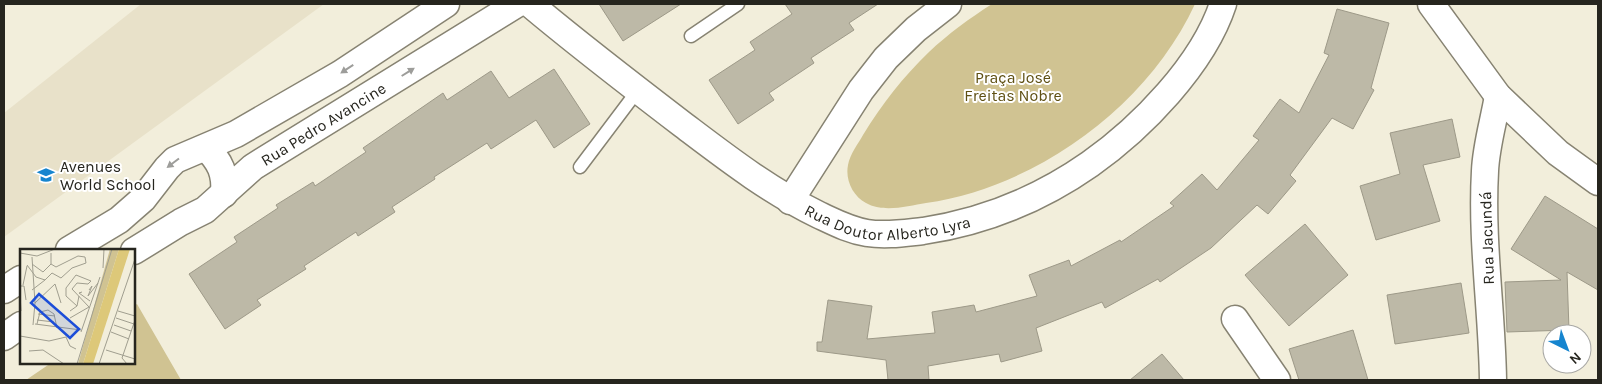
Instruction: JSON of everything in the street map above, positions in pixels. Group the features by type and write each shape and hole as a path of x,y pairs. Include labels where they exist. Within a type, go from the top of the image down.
{"street":[{"name":"Rua Pedro Avancine","path":"71,249 119,220 143,199 175,160 236,134 340,74 446,4"},
{"name":"Rua Pedro Avancine","path":"135,250 181,222 205,210 253,167 517,4"},
{"name":"Rua Doutor Alberto Lyra","path":"530,4 582,47 752,177 790,201 845,228 867,233 895,235 943,228 990,215 1023,202 1070,178 1104,154 1138,126 1189,67 1208,36 1223,4"},
{"path":"790,201 861,90 886,58 916,29 948,4"},
{"path":"1430,4 1498,96 1558,153 1598,182"},
{"name":"Rua Jacundá","path":"1493,380 1493,342 1485,230 1485,170 1498,96"},
{"path":"206,148 214,155 221,166 224,176 224,194"},
{"path":"152,188 155,197 162,207 181,222"},
{"path":"4,290 20,280"},
{"path":"1235,319 1277,380"},
{"path":"4,337 20,326"}],"lane":[{"path":"691,36 738,4"},
{"path":"580,167 638,90"}],"shaded area":[{"name":"Avenues World School","path":"141,4 324,4 4,237 4,113"}],"green space":[{"name":"Praça José Freitas Nobre","path":"992,4 1195,4 1174,41 1149,76 1118,108 1084,136 1048,160 1008,180 968,194 926,203 896,208 880,208 861,200 851,187 847,171 852,153 870,124 885,102 919,61 959,26"},
{"path":"137,304 181,380 26,380 50,364 135,364 135,305"}],"building":[{"path":"599,4 681,4 623,41"},
{"path":"785,4 878,4 849,23 854,30 811,58 814,63 769,93 774,100 738,124 709,80 755,50 750,42 792,14"},
{"path":"1337,9 1389,23 1371,88 1374,90 1353,129 1332,118 1290,175 1296,181 1268,214 1257,205 1211,248 1160,282 1158,279 1105,308 1102,302 1036,328 1042,351 1001,362 999,354 928,366 929,380 888,380 886,360 817,351 817,342 822,342 828,300 872,306 867,339 935,333 932,312 974,305 976,312 1037,296 1029,275 1069,260 1071,266 1120,240 1121,242 1174,206 1170,203 1202,174 1217,190 1259,140 1253,136 1280,99 1299,113 1329,55 1324,53"},
{"path":"554,69 590,124 554,148 536,120 491,149 487,143 392,207 395,212 358,236 356,232 304,266 306,269 257,300 261,305 225,329 189,274 237,242 234,237 278,208 276,205 313,182 315,186 366,152 363,148 443,93 447,100 491,71 509,98"},
{"path":"1452,119 1460,157 1423,165 1440,221 1376,240 1360,186 1400,174 1390,133"},
{"path":"1545,196 1598,229 1598,290 1567,272 1569,324 1542,324 1542,331 1507,332 1505,282 1561,280 1511,249"},
{"path":"1305,224 1348,275 1289,326 1245,275"},
{"path":"1461,283 1469,333 1395,344 1387,295"},
{"path":"1353,330 1368,380 1299,380 1289,349"},
{"path":"1162,354 1184,380 1130,380"}],"place":[{"name":"Avenues World School","path":"46,175"}]}
